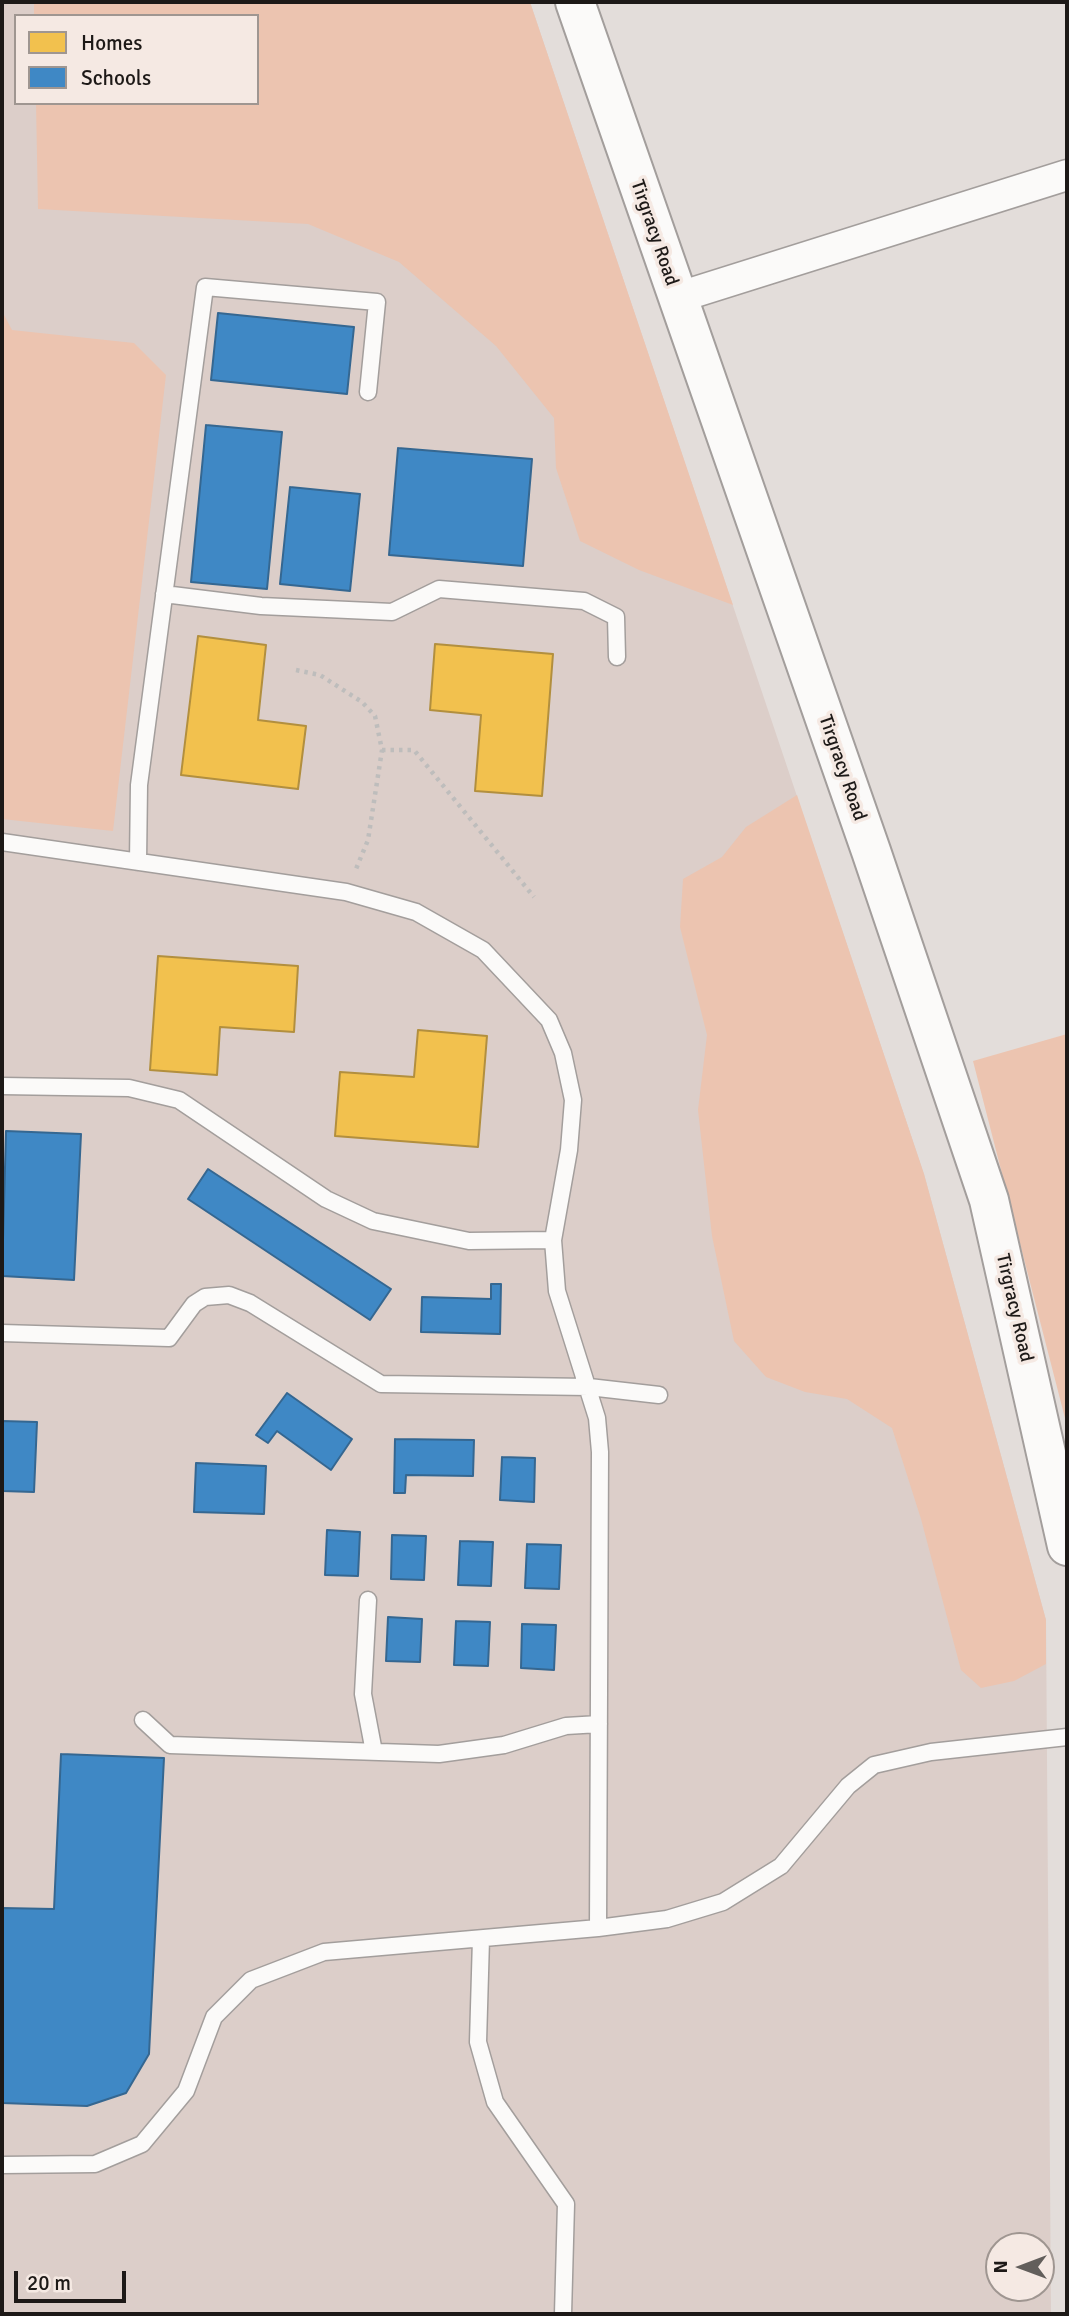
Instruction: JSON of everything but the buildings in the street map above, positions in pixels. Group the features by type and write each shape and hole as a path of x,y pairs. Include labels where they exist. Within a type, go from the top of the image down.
{"street":[{"name":"Tirgracy Road","path":"575,2 871,851 989,1200 1067,1546"},
{"path":"676,298 1067,175"}],"lane":[{"path":"138,862 139,785 205,287 377,302 368,392"},
{"path":"164,594 261,606 392,612 439,589 584,601 616,617 617,657"},
{"path":"2,842 346,892 416,912 483,950 549,1020 563,1054 573,1100 569,1150 553,1240 557,1292 589,1387 597,1418 600,1452 598,1928"},
{"path":"2,1086 130,1087 179,1100 326,1199 373,1221 409,1231 469,1241 553,1240"},
{"path":"2,1333 169,1338 194,1304 205,1297 229,1295 250,1303 381,1384 589,1387 659,1395"},
{"path":"368,1600 363,1694 374,1752"},
{"path":"143,1720 170,1745 439,1754 504,1745 566,1726 598,1724"},
{"path":"2,2165 95,2164 142,2144 186,2091 214,2017 251,1980 324,1952 598,1928 667,1919 723,1902 781,1866 848,1786 874,1765 931,1752 1067,1737"},
{"path":"481,1939 478,2042 495,2102 566,2204 564,2314"}],"path":[{"path":"296,670 320,675 362,702 374,716 382,750 368,839 346,892"},
{"path":"382,750 414,750 534,897"}],"shaded area":[{"path":"2,2 530,2 924,1174 1046,1620 1050,2232 985,2232 985,2302 1051,2302 1051,2314 2,2314"},
{"path":"34,2 530,2 733,605 639,570 580,541 556,468 554,418 496,346 399,262 308,224 38,209 36,105 259,105 259,14 34,14"},
{"path":"2,311 12,330 134,343 166,375 113,831 2,819"},
{"path":"797,795 924,1174 1046,1620 1046,1664 1014,1681 981,1688 961,1670 921,1519 892,1428 847,1399 805,1392 766,1377 734,1341 712,1236 698,1110 707,1035 680,927 683,879 722,857 746,827"},
{"path":"1067,1034 1067,1426 973,1061"}]}
